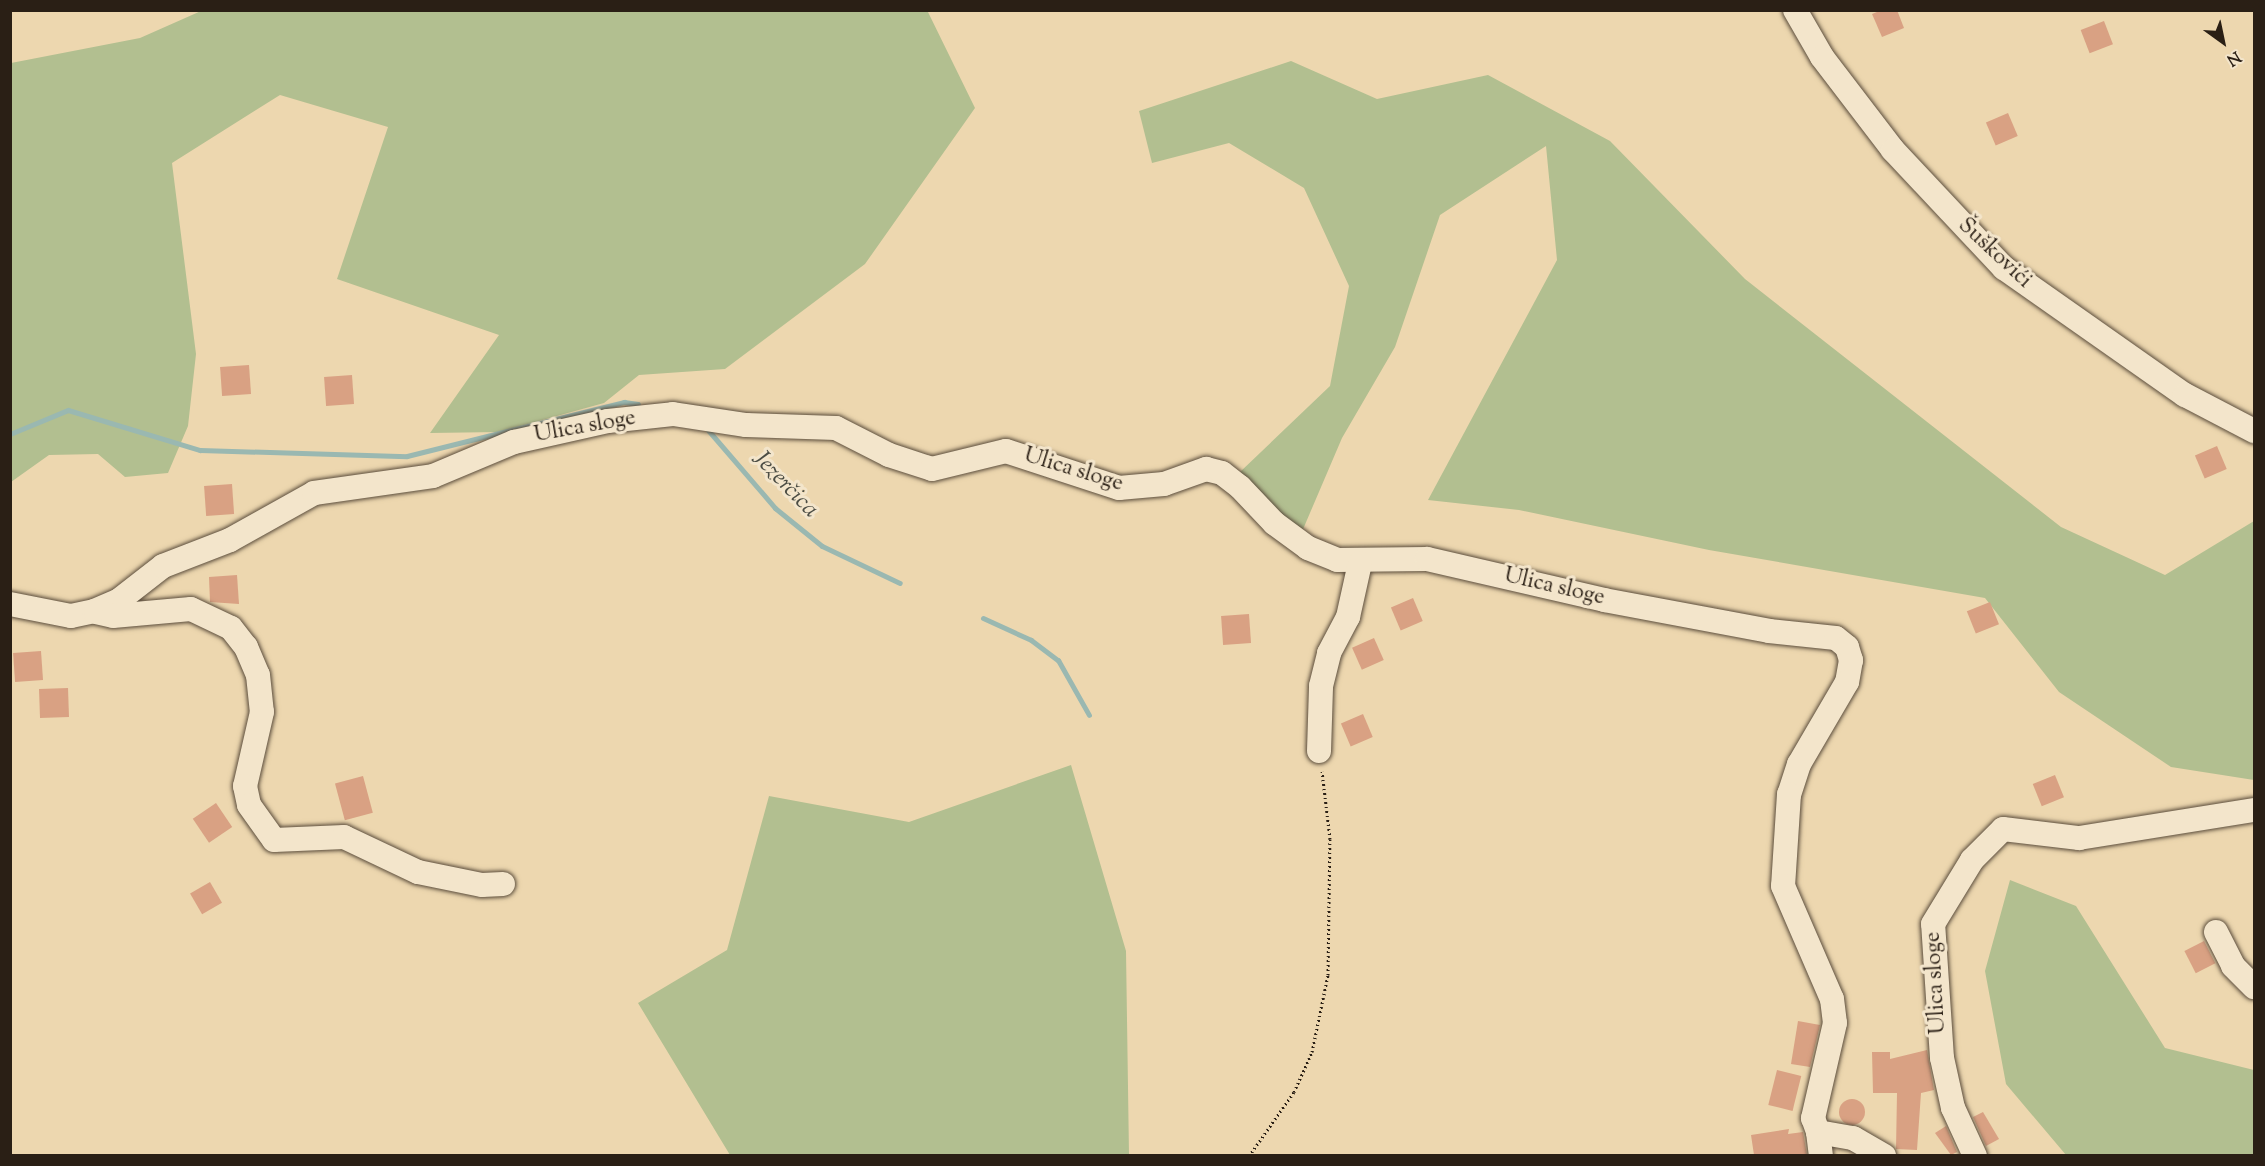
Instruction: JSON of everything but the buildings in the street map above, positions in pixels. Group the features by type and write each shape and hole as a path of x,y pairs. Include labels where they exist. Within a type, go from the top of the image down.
{"street":[{"name":"Šuškovići","path":"1795,10 1822,57 1893,150 2004,268 2185,395 2254,431"},
{"name":"Ulica sloge","path":"10,604 71,616 94,611 118,601 163,566 238,536 314,493 433,476 525,439 608,421 673,414 746,425 836,428 890,455 932,469 1006,452 1119,488 1164,484 1206,469 1222,473 1240,487 1274,523 1308,548 1360,563 1427,559 1604,600 1769,631 1836,638 1847,647 1851,660 1846,682 1799,764 1790,794 1781,863 1791,908 1824,972 1832,999 1835,1023 1813,1118 1819,1144 1853,1138 1884,1155"},
{"path":"1319,751 1321,686 1329,653 1348,617 1360,563"},
{"path":"94,611 113,616 191,609 231,628 258,675 262,712 245,786 257,821 274,840 344,837 418,872 482,885 503,884"},
{"name":"Ulica sloge","path":"1975,1155 1953,1108 1942,1058 1933,924 1972,860 2003,829 2079,838 2254,810"},
{"path":"2216,932 2233,966 2254,987"}],"path":[{"path":"1249,1155 1303,1072 1328,975 1330,839 1319,751"}],"green space":[{"path":"927,10 975,108 865,264 725,369 639,375 604,403 499,432 430,433 499,335 337,279 388,127 280,95 172,163 196,354 188,426 168,473 125,477 98,454 49,455 11,482 11,63 140,38 201,11"},
{"path":"1291,61 1377,99 1488,75 1610,141 1745,279 2061,527 2165,575 2254,521 2254,780 2171,767 2059,692 1985,598 1709,550 1519,510 1428,500 1557,260 1546,146 1440,215 1395,347 1342,438 1295,548 1240,472 1330,386 1349,286 1304,188 1229,143 1152,163 1139,111"},
{"path":"1071,765 1126,951 1129,1155 730,1155 638,1003 727,950 769,796 909,822"},
{"path":"2010,880 2076,906 2165,1048 2254,1070 2254,1155 2066,1155 2006,1084 1985,971"}],"waterway":[{"path":"10,434 68,410 200,450 407,456 624,402 638,404"},
{"name":"Jezerčica","path":"708,430 775,508 822,546 900,583"},
{"name":"Jezerčica","path":"983,618 1031,640 1058,660 1089,715"}]}
